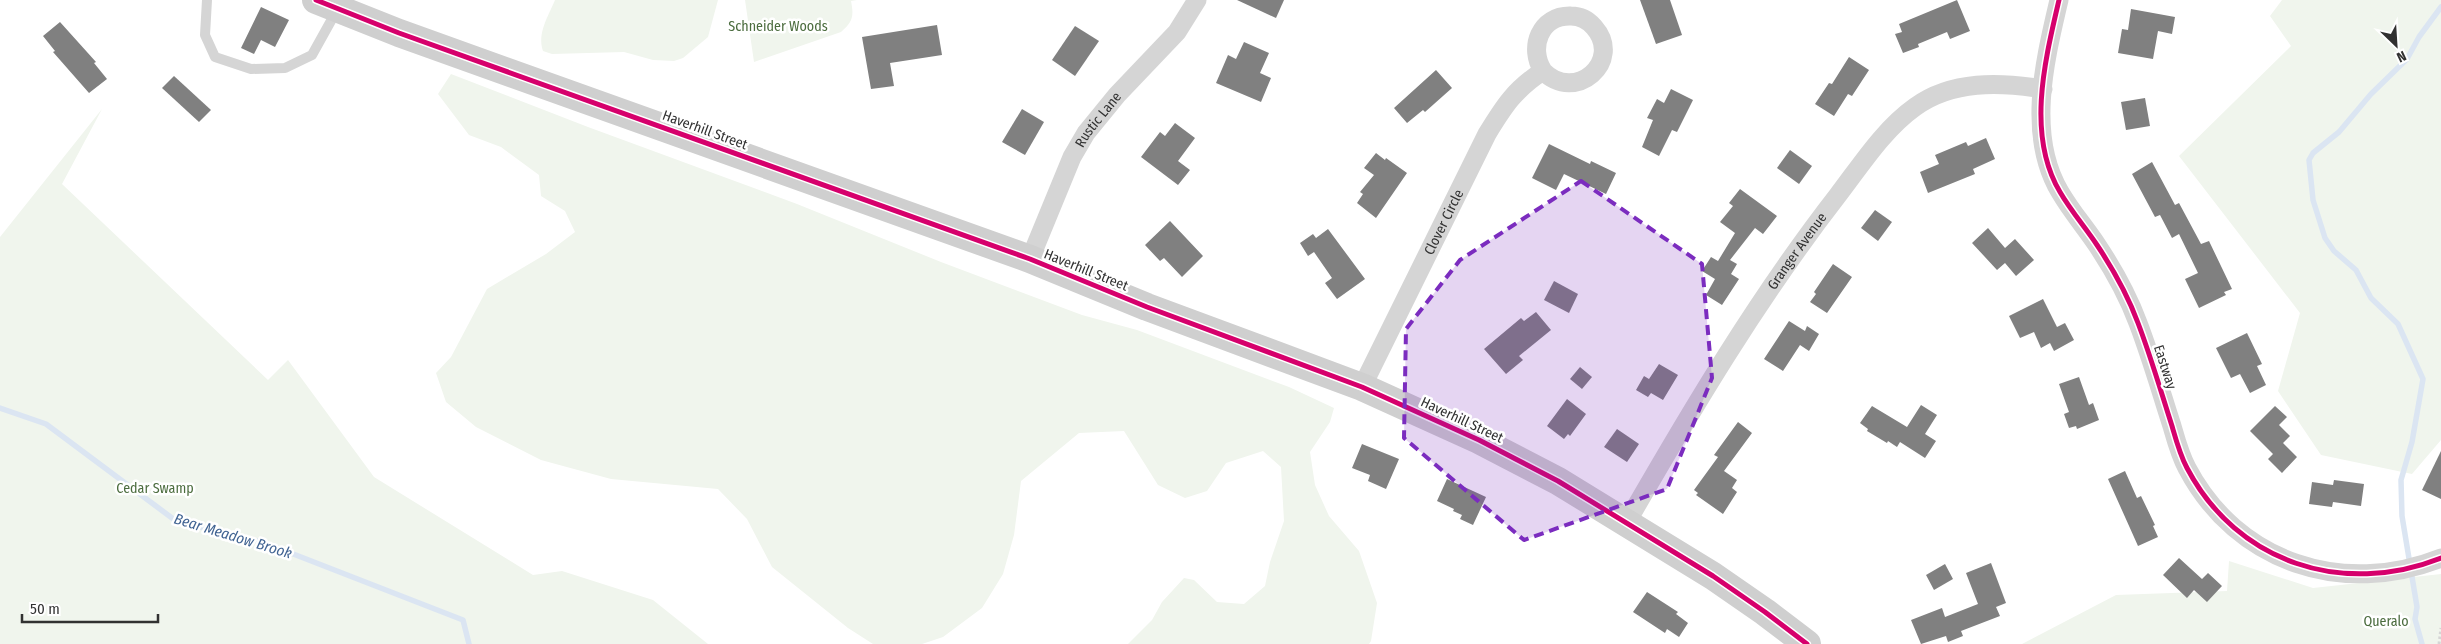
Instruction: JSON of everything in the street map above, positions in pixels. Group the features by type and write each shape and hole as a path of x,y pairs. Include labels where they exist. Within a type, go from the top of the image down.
{"street":[{"name":"Rustic Lane","path":"1030,259 1072,157 1086,133 1117,95 1177,32 1197,0"},
{"name":"Eastway","path":"2059,0 2049,41 2043,89 2043,146 2053,180 2106,261 2138,322 2181,455 2200,490 2216,511 2240,533 2268,552 2292,562 2331,572 2357,575 2397,572 2422,566 2441,558"},
{"name":"Haverhill Street","path":"326,5 1030,259 1147,307 1362,387 1520,460 1627,522 1758,607 1807,644"},
{"name":"Clover Circle","path":"1362,387 1487,134 1512,94 1542,71"},
{"name":"Granger Avenue","path":"1627,522 1754,310 1816,224 1882,139 1915,107 1944,92 1963,87 1998,84 2043,89"}],"lane":[{"path":"207,0 206,35 215,57 252,69 286,68 312,55 326,5"}],"path":[{"path":"2439,644 2441,628"}],"highlighted area":[{"path":"1581,181 1702,264 1712,378 1667,489 1524,540 1404,438 1406,329 1460,260"}],"green space":[{"path":"555,0 718,0 708,37 683,58 674,61 653,60 624,52 552,54 543,51 542,31"},
{"name":"Schneider Woods","path":"745,0 857,0 851,1 852,18 841,32 754,62"},
{"path":"2282,0 2441,0 2441,440 2412,474 2321,455 2278,391 2300,313 2179,156 2291,46 2270,16"},
{"path":"451,74 797,204 941,262 1082,315 1137,330 1289,387 1334,408 1330,422 1310,452 1315,485 1329,516 1359,551 1377,603 1371,641 1369,644 1128,644 1152,620 1162,602 1184,578 1194,580 1217,602 1244,604 1265,586 1270,562 1284,521 1281,467 1263,451 1226,463 1207,491 1185,498 1158,485 1124,431 1079,433 1021,481 1014,535 1003,574 982,608 943,637 922,644 873,644 848,628 772,567 747,519 718,489 611,479 541,460 476,427 446,402 436,373 451,357 487,289 546,254 575,232 565,211 541,196 539,175 501,147 469,135 438,94"},
{"name":"Cedar Swamp","path":"102,109 62,184 268,380 288,360 374,477 533,575 562,571 653,600 708,644 0,644 0,237"},
{"name":"Queralo","path":"2229,561 2313,588 2441,574 2441,644 2022,644 2116,595 2227,591"}],"building":[{"path":"1237,0 1284,0 1276,18"},
{"path":"1640,0 1670,0 1682,35 1656,44"},
{"path":"1957,0 1970,31 1950,39 1947,32 1918,44 1919,47 1903,53 1895,34 1902,32 1899,24"},
{"path":"261,7 289,20 275,47 261,40 254,54 241,48"},
{"path":"2131,9 2175,17 2172,34 2158,31 2153,59 2118,53 2122,29 2128,30"},
{"path":"60,22 96,62 94,63 107,79 89,93 53,52 55,51 43,36"},
{"path":"937,25 942,55 890,63 894,86 871,89 862,37"},
{"path":"1075,26 1099,41 1075,76 1052,60"},
{"path":"1244,42 1269,53 1260,73 1271,78 1261,102 1216,83 1228,55 1236,59"},
{"path":"1849,57 1869,70 1852,96 1848,94 1834,116 1815,104 1829,83 1832,84"},
{"path":"1436,70 1452,88 1425,112 1423,110 1407,123 1394,108"},
{"path":"174,76 211,110 199,122 162,88"},
{"path":"1671,89 1693,100 1677,132 1672,130 1659,156 1642,147 1653,120 1647,118 1657,99 1664,103"},
{"path":"2145,98 2150,126 2126,130 2121,102"},
{"path":"1022,109 1044,122 1025,155 1002,142"},
{"path":"1175,123 1195,138 1178,161 1190,170 1178,185 1141,157 1160,132 1165,136"},
{"path":"1986,138 1995,159 1973,169 1975,174 1928,193 1920,172 1939,164 1935,155 1966,142 1968,146"},
{"path":"1549,144 1590,164 1591,161 1616,173 1606,194 1564,174 1556,190 1532,178"},
{"path":"1790,150 1812,166 1799,184 1777,168"},
{"path":"1376,153 1407,173 1376,218 1357,203 1363,194 1360,192 1374,175 1364,168"},
{"path":"2152,162 2175,205 2179,203 2201,244 2209,241 2232,289 2224,292 2226,295 2199,308 2185,279 2198,273 2179,234 2172,238 2160,215 2155,217 2132,174"},
{"path":"1740,189 1777,216 1763,234 1755,228 1730,260 1737,264 1731,274 1739,279 1722,305 1706,295 1715,279 1702,271 1711,257 1718,261 1735,233 1720,222 1733,206 1729,203"},
{"path":"1875,210 1892,222 1878,241 1861,228"},
{"path":"1170,221 1203,256 1182,277 1164,258 1160,261 1145,245"},
{"path":"1988,228 2005,248 2015,239 2034,260 2016,276 2005,263 1997,270 1972,243"},
{"path":"1328,229 1365,279 1337,299 1325,283 1332,278 1314,252 1308,256 1300,243 1313,234 1316,238"},
{"path":"1833,264 1852,277 1827,313 1810,302 1816,294 1814,292"},
{"path":"1554,281 1578,294 1569,313 1544,300"},
{"path":"2043,299 2057,327 2065,323 2074,340 2054,351 2050,343 2041,348 2034,332 2020,338 2009,316"},
{"path":"1536,312 1551,330 1519,356 1523,360 1506,374 1484,349 1521,318 1524,321"},
{"path":"1789,321 1805,331 1807,326 1819,334 1809,351 1800,345 1783,371 1764,359"},
{"path":"2247,333 2262,364 2257,366 2266,385 2250,393 2240,374 2231,378 2216,348"},
{"path":"1659,364 1678,375 1663,400 1651,393 1648,397 1636,390 1644,376 1649,379"},
{"path":"1580,367 1592,377 1582,389 1570,379"},
{"path":"2079,377 2089,405 2093,403 2099,420 2077,429 2076,426 2069,428 2064,414 2069,412 2059,384"},
{"path":"1567,399 1586,414 1570,436 1568,434 1564,439 1547,426"},
{"path":"1921,405 1937,415 1925,434 1936,441 1925,458 1900,442 1897,447 1888,441 1887,443 1867,431 1868,429 1860,423 1872,406 1907,427"},
{"path":"2275,406 2287,417 2279,425 2290,436 2283,443 2297,457 2282,473 2268,459 2273,454 2250,431"},
{"path":"1738,422 1752,433 1724,471 1737,480 1732,488 1737,492 1723,514 1696,495 1698,493 1694,490 1718,457 1714,455"},
{"path":"1617,429 1639,444 1627,462 1604,447"},
{"path":"1362,444 1399,459 1386,489 1368,481 1370,475 1352,468"},
{"path":"2441,451 2441,499 2422,490"},
{"path":"2125,471 2137,498 2141,496 2155,525 2153,526 2158,537 2138,546 2108,479"},
{"path":"1447,479 1486,497 1473,525 1460,519 1462,515 1453,511 1454,509 1437,501"},
{"path":"2334,480 2364,484 2361,506 2333,502 2332,507 2309,504 2312,482 2333,485"},
{"path":"2179,558 2202,579 2208,573 2222,586 2207,602 2194,590 2187,598 2163,575"},
{"path":"1991,563 2006,603 1996,607 2000,616 1961,631 1963,636 1948,642 1946,636 1921,644 1911,620 1942,608 1945,617 1978,604 1966,573"},
{"path":"1945,564 1953,579 1934,590 1926,575"},
{"path":"1647,592 1678,612 1676,614 1688,623 1679,637 1667,629 1665,633 1633,612"}],"waterway":[{"path":"2422,644 2415,619 2417,607 2402,516 2401,480 2412,442 2423,379 2398,324 2371,298 2356,270 2334,251 2325,238 2313,200 2309,160 2313,153 2339,132 2371,94 2407,59 2419,37 2441,7"},
{"name":"Bear Meadow Brook","path":"0,408 46,424 176,521 265,543 463,620 469,644"}],"cycle path":[{"path":"316,0 399,33 1030,259 1147,307 1362,387 1479,440 1558,481 1713,576 1807,644"},
{"path":"2059,0 2048,47 2041,97 2041,122 2050,170 2064,199 2103,254 2125,293 2147,349 2182,458 2208,501 2234,528 2264,549 2296,563 2331,572 2367,574 2404,569 2441,558"}]}
